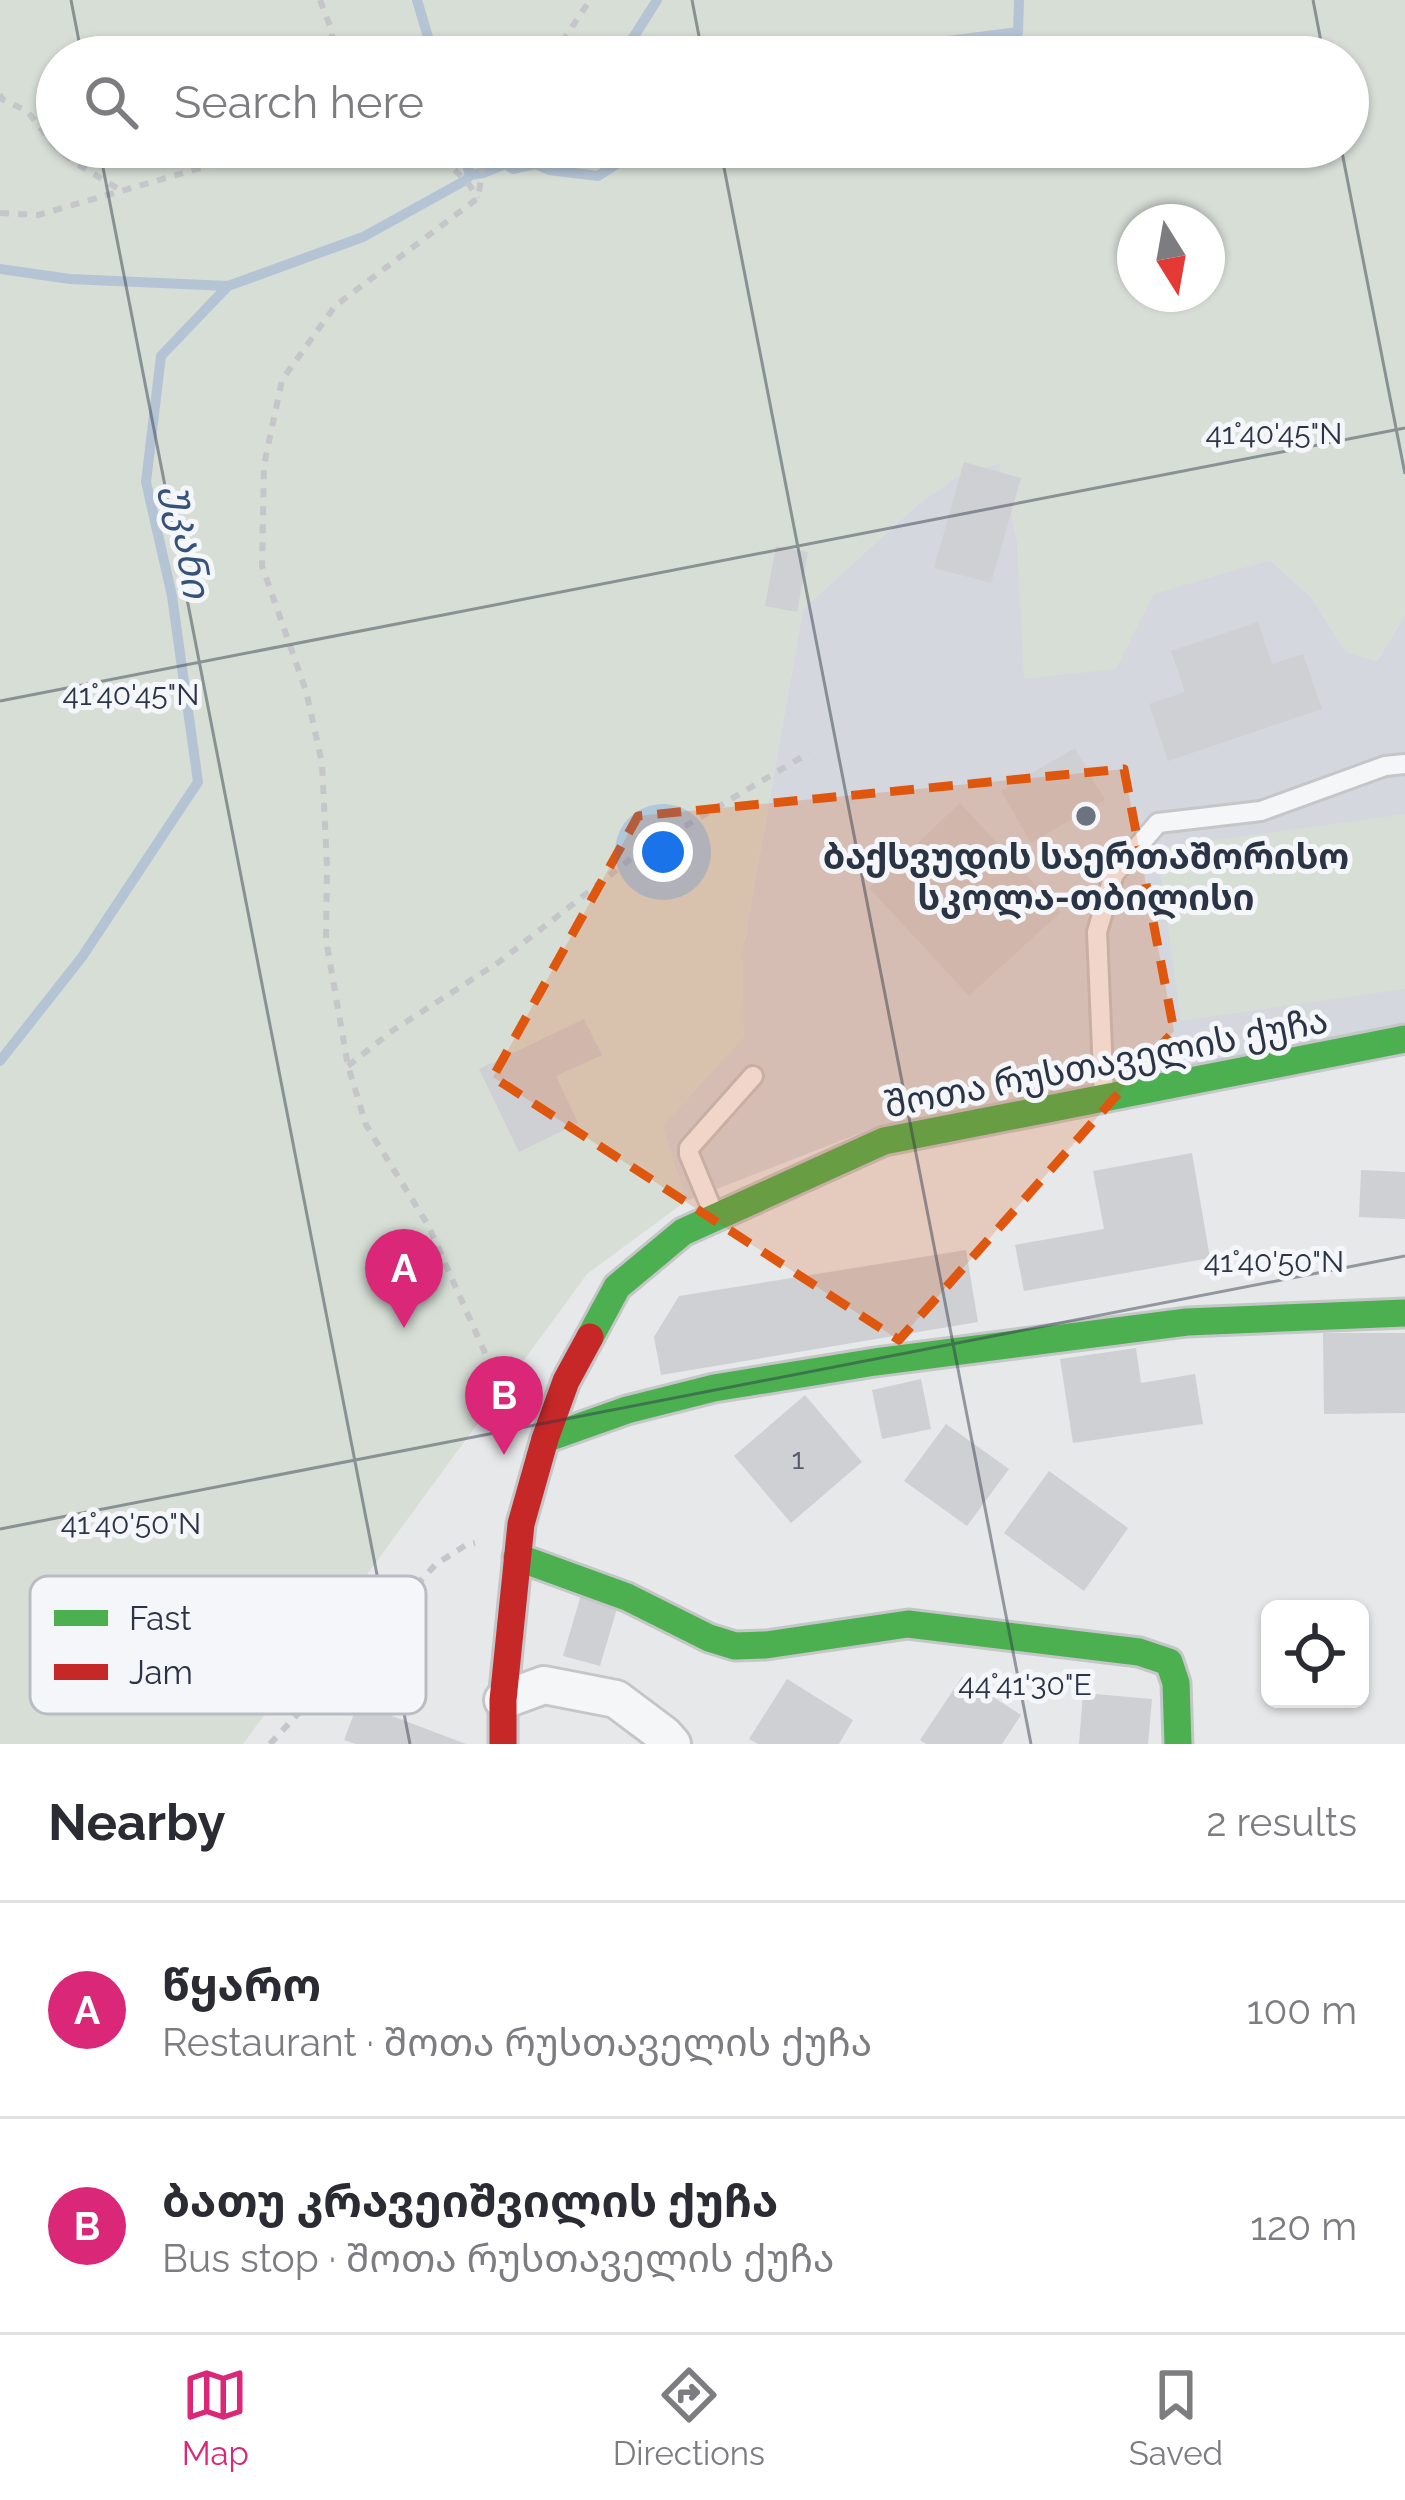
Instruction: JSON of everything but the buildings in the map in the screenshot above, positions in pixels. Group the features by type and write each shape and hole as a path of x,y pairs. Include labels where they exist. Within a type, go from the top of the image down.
{"street":[{"name":"შოთა რუსთაველის ქუჩა","path":"503,1744 519,1546 541,1453 566,1381 617,1287 682,1232 884,1142 1405,1039"},
{"path":"541,1453 627,1410 714,1388 874,1362 1187,1322 1405,1313"},
{"path":"519,1546 709,1638 735,1646 908,1624 1139,1652 1168,1662 1176,1683 1178,1744"},
{"path":"503,1700 544,1685 616,1700 672,1744"}],"lane":[{"path":"1104,1098 1097,932 1114,874 1158,824 1261,811 1385,766 1405,764"},
{"path":"715,1217 689,1148 753,1076"}],"path":[{"path":"320,0 332,36"},
{"path":"566,36 590,0"},
{"path":"0,94 36,122"},
{"path":"82,168 122,190"},
{"path":"0,213 38,215 199,168"},
{"path":"452,168 478,198"},
{"path":"483,168 478,198 335,306 282,380 264,465 262,566 306,691 322,763 326,940 348,1066 366,1125 428,1226 541,1453"},
{"path":"348,1066 392,1031 499,962 633,857 809,753"},
{"path":"425,1576 466,1545 519,1546"},
{"path":"270,1744 298,1714"}],"highlighted area":[{"path":"1124,769 1174,1031 899,1340 493,1077 638,816"}],"shaded area":[{"path":"0,0 1405,0 1405,615 1377,661 1346,652 1312,598 1270,560 1154,594 1116,669 1024,679 1017,539 999,464 956,477 916,506 803,609 742,953 744,1037 662,1126 686,1201 587,1274 366,1576 30,1576 30,1714 265,1714 243,1744 0,1744"},
{"name":"ბაქსვუდის საერთაშორისო სკოლა-თბილისი","path":"1000,463 1017,539 1025,679 1154,593 1270,560 1312,598 1346,652 1377,661 1405,615 1405,1023 876,1127 686,1201 662,1126 743,1037 742,953 803,609 916,506 956,477"},
{"path":"1405,814 1405,989 1181,1021 1157,848"}],"waterway":[{"name":"უკანი","path":"417,0 428,36"},
{"path":"634,36 657,0"},
{"path":"987,36 1018,32 1019,0"},
{"name":"უკანი","path":"0,1061 82,957 198,782 172,596 146,482 161,356 228,286 363,237 466,180 468,168"},
{"path":"470,175 495,168"},
{"path":"511,168 517,168"},
{"path":"544,168 598,176 610,168"},
{"path":"0,269 70,279 228,286"}],"traffic: fast":[{"path":"590,1337 617,1287 683,1232 884,1141 1405,1039"},
{"path":"545,1439 627,1410 714,1388 875,1362 1187,1322 1405,1313"},
{"path":"517,1557 627,1597 735,1646 908,1624 1139,1652 1169,1662 1176,1683 1178,1744"}],"traffic: jam":[{"path":"503,1744 521,1524 566,1381 590,1337"}],"place":[{"name":"ბაქსვუდის საერთაშორისო სკოლა-თბილისი","path":"1086,816"},
{"name":"წყარო","path":"404,1328"},
{"name":"ბათუ კრავეიშვილის ქუჩა","path":"504,1455"}]}
